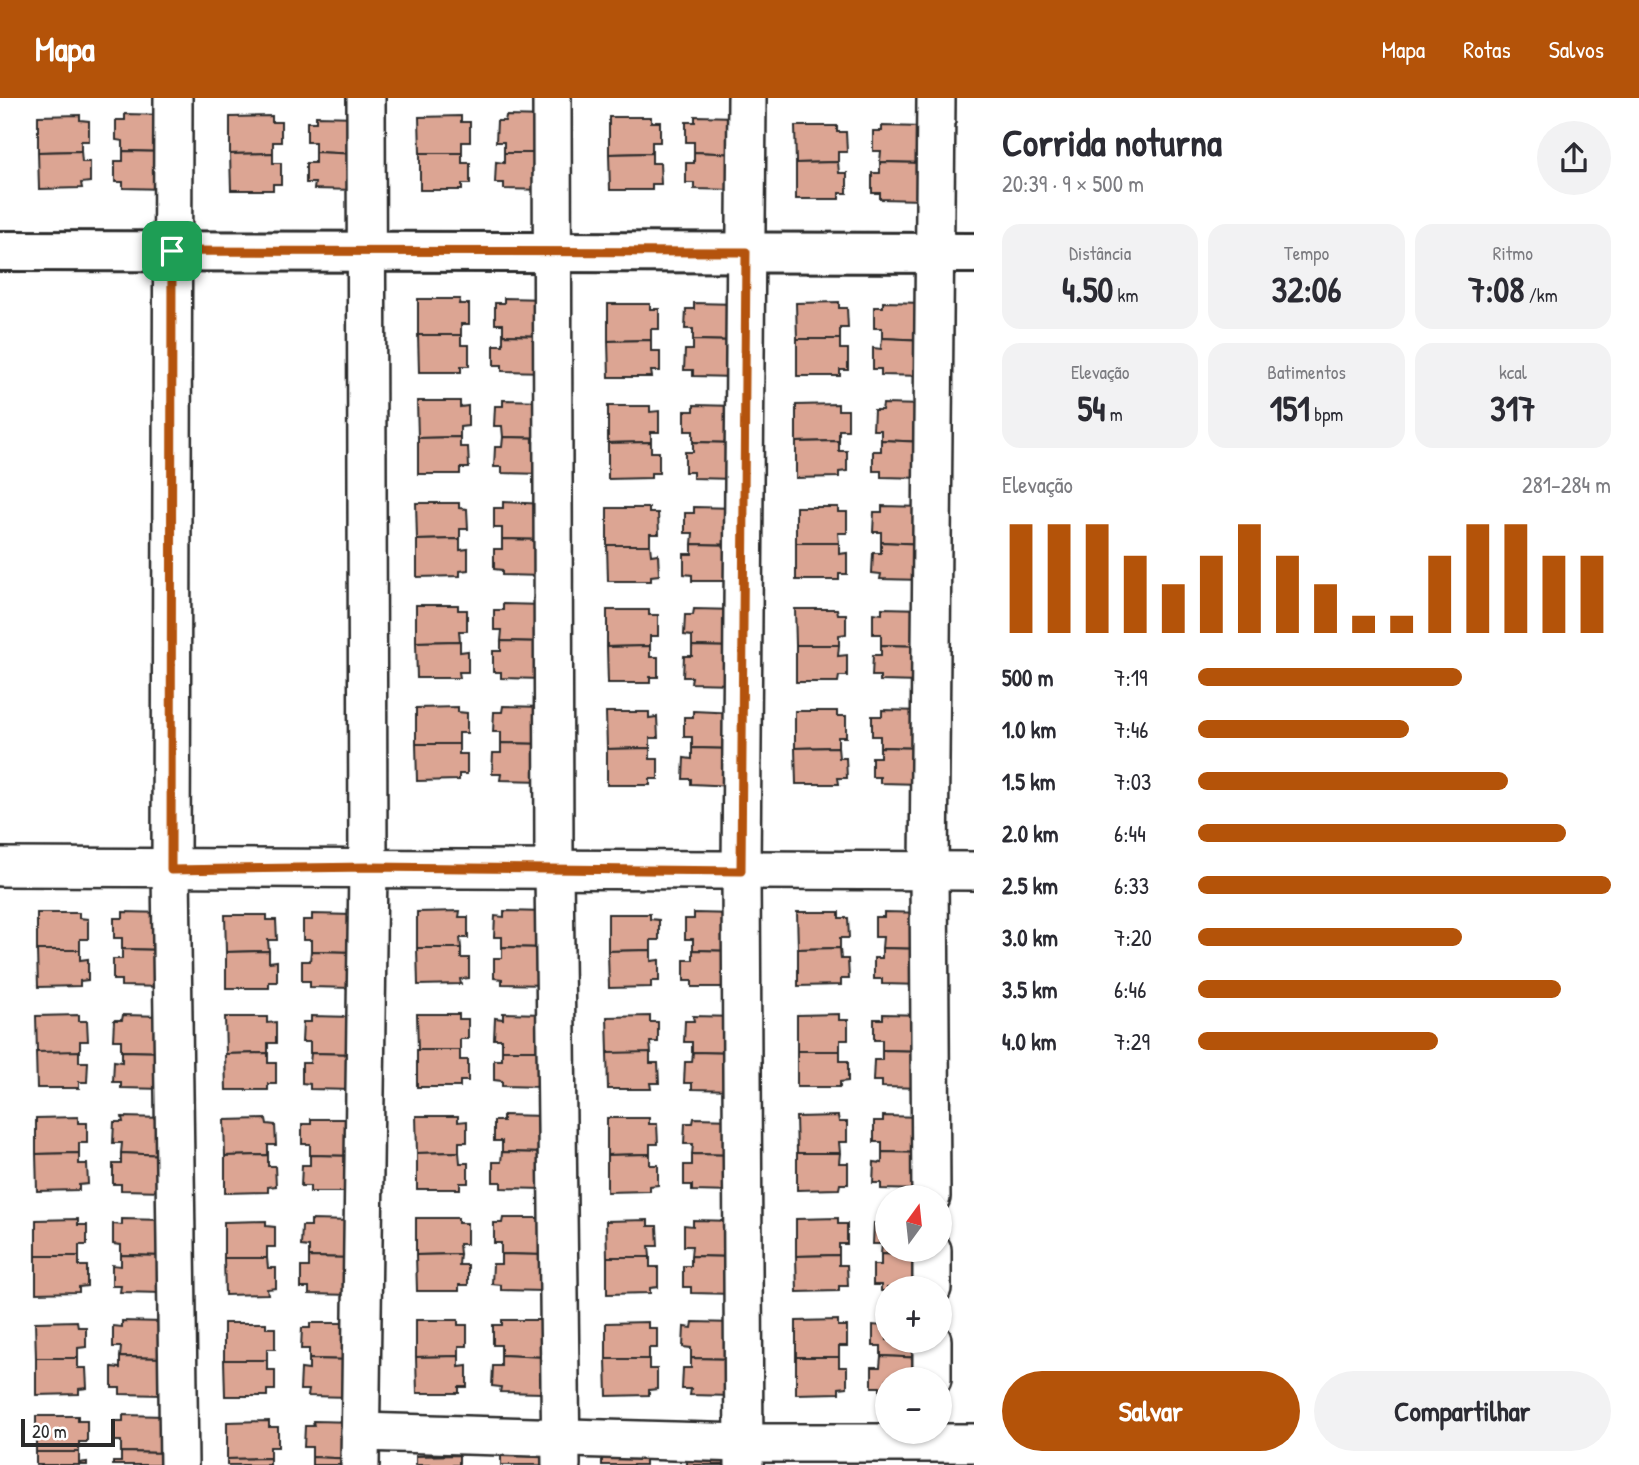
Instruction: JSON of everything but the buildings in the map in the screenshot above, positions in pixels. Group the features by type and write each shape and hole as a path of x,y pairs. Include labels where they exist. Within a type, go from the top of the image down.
{"street":[{"path":"173,98 171,870 179,1465"},
{"path":"366,98 368,867 360,1448 744,1454 974,1443"},
{"path":"552,98 554,869 561,1451"},
{"path":"744,1454 741,871 747,98"},
{"path":"931,1185 929,870 936,98"},
{"path":"0,251 974,253"},
{"path":"0,867 171,870 368,867 974,871"}],"route":[{"path":"172,251 746,252 741,871 368,867 171,870 172,251"}]}
